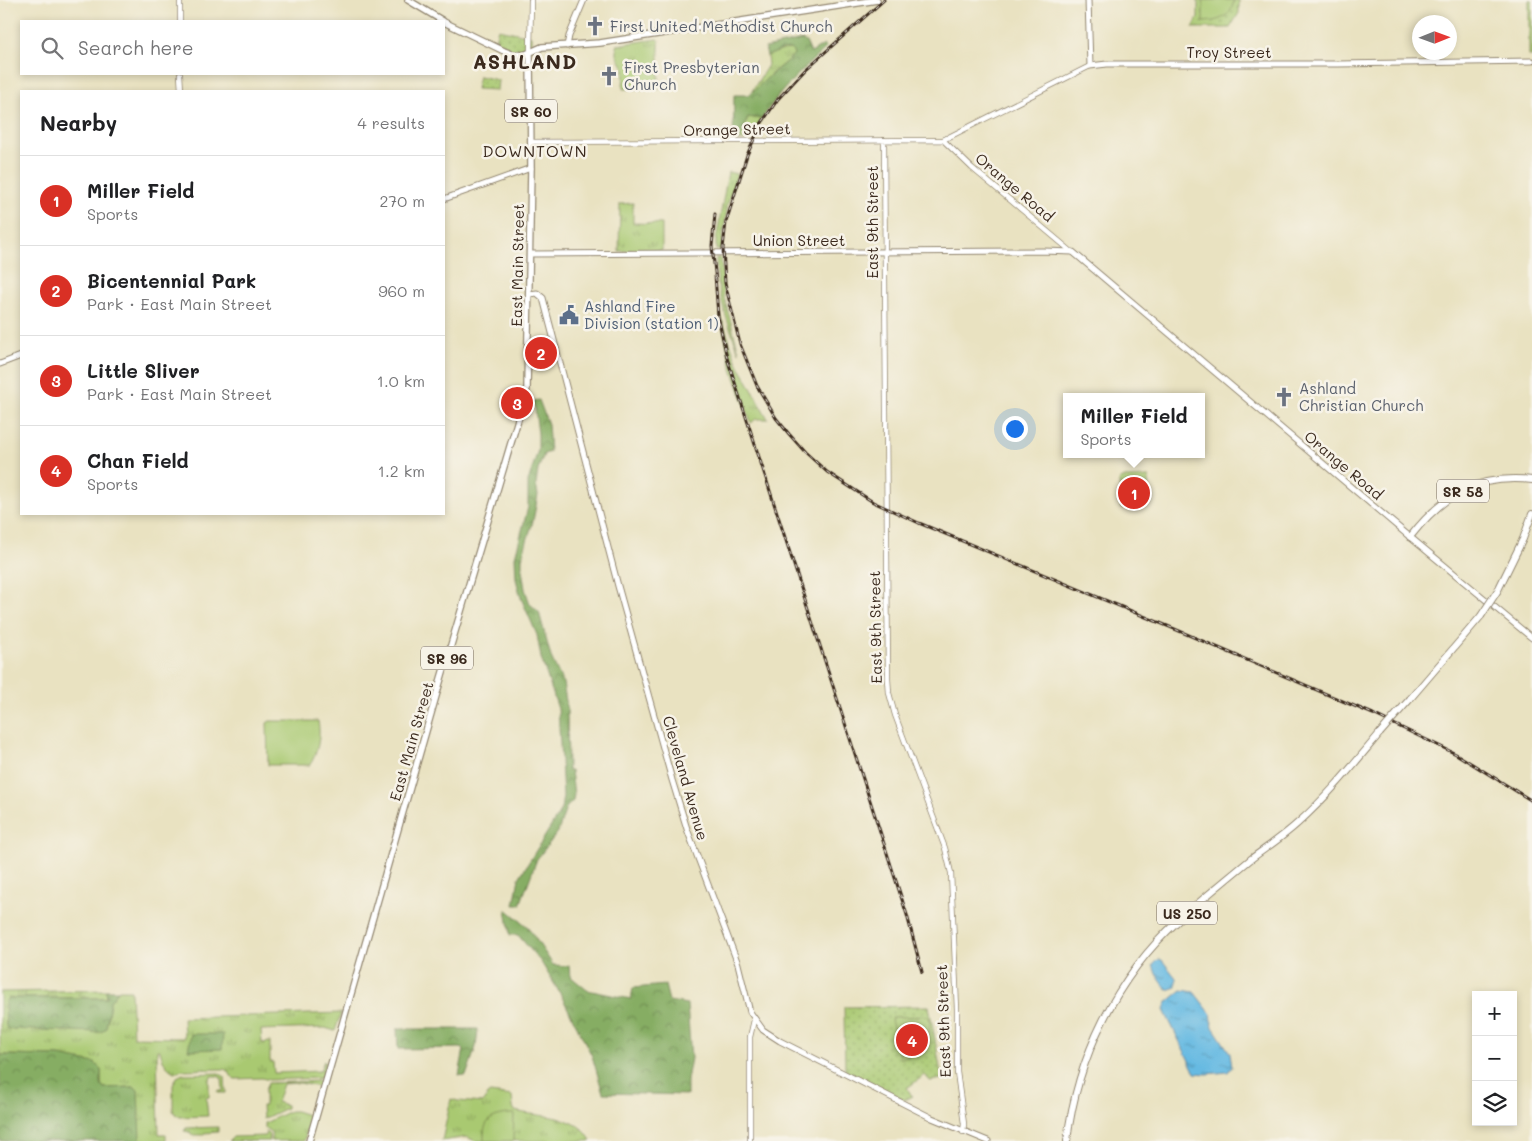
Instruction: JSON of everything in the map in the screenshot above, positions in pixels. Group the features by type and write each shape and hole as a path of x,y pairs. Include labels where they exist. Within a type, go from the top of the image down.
{"highway":[{"name":"SR 58","path":"1410,537 1425,518 1439,505 1469,487 1503,479 1532,480"},
{"name":"US 250","path":"1067,1141 1074,1102 1088,1054 1110,1007 1138,963 1178,921 1252,858 1275,842 1310,812 1338,784 1481,616 1498,590 1523,539 1532,514"}],"main road":[{"path":"408,0 442,20"},
{"path":"567,46 569,36 584,0"},
{"path":"445,22 508,53 520,55 530,53 538,48 600,43 664,34 877,0"},
{"path":"1088,0 1090,66"},
{"name":"SR 60","path":"530,53 531,168"},
{"name":"Troy Street","path":"1090,66 1107,64 1532,61"},
{"path":"445,199 531,168"},
{"name":"East Main Street","path":"309,1141 443,674 525,397 528,378 531,168"},
{"name":"Union Street","path":"530,254 1071,251"},
{"name":"Orange Road","path":"1071,251 1532,638"},
{"name":"Cleveland Avenue","path":"529,294 537,293 543,298 582,452 674,788 696,855 738,964 749,1008 754,1020 773,1037 908,1106 963,1132 988,1141"},
{"path":"0,364 20,356"}],"street":[{"path":"180,0 180,20"},
{"path":"530,53 531,0"},
{"name":"Troy Street","path":"943,140 1090,66"},
{"path":"180,75 181,90"},
{"name":"East 9th Street","path":"884,140 889,694 895,715 945,848 951,873 957,1072 964,1124 963,1132"},
{"name":"Orange Street","path":"531,142 943,140"},
{"name":"Orange Road","path":"943,140 972,168 1071,251"},
{"path":"750,1141 750,1037 754,1020"}],"green space":[{"path":"1198,0 1239,0 1239,13 1230,28 1193,28 1198,18"},
{"path":"1203,0 1234,0 1227,15 1214,21 1203,22"},
{"path":"1529,0 1532,0 1532,56 1529,56"},
{"path":"498,29 531,36 531,49 512,51 494,43"},
{"path":"659,40 659,89 623,89 624,68 617,55 617,45"},
{"path":"802,40 806,42 811,53 824,45 826,48 783,90 762,119 748,117 740,140 733,141 734,95 749,95 794,54 791,49 782,50 767,56 765,48"},
{"path":"791,49 794,54 792,57 771,74 756,90 752,91 768,65 767,56 782,50"},
{"path":"479,76 498,80 497,90 476,89"},
{"path":"748,117 762,119 751,140 740,140"},
{"path":"728,172 737,174 728,203 721,250 716,250 716,240"},
{"path":"633,203 633,223 662,224 662,251 619,251 620,204"},
{"path":"716,258 721,258 724,297 739,352 723,306 716,270"},
{"path":"720,313 736,360 768,419 756,419 751,423 731,366"},
{"path":"549,343 553,361 531,366 531,346"},
{"path":"539,400 548,424 550,452 544,454 538,470 536,485 538,495 533,521 522,558 522,569 525,589 530,604 539,612 551,657 563,683 567,707 568,771 571,771 574,794 573,801 566,808 558,832 537,859 520,905 514,905 519,878 558,815 563,796 558,709 541,658 537,635 521,598 516,579 515,557 528,507 528,482 538,450 535,409 532,401"},
{"path":"1149,477 1148,491 1144,500 1135,506 1121,509 1119,481 1122,478"},
{"path":"270,721 318,721 318,744 310,765 268,765 267,723"},
{"path":"506,909 528,927 553,965 569,966 570,976 587,990 631,999 633,988 665,985 669,1001 687,1004 691,1058 687,1080 687,1095 603,1093 592,1056 561,995 541,962 518,935 510,935"},
{"path":"106,990 108,998 8,998 106,1028 110,1001 119,990 131,990 133,1037 184,1038 183,1018 341,1013 335,1031 325,1028 261,1030 262,1043 270,1042 270,1062 273,1062 274,1073 320,1071 324,1061 326,1064 322,1078 235,1079 224,1069 174,1072 164,1063 160,1050 157,1050 159,1134 166,1134 166,1141 140,1141 135,1087 104,1088 101,1085 101,1069 59,1056 0,1055 0,992"},
{"path":"106,990 119,990 110,1001 106,1029 101,1032 8,1029 6,1026 5,1003 8,998 107,998"},
{"path":"929,1006 942,1079 930,1081 925,1075 907,1088 912,1096 904,1100 845,1071 844,1007"},
{"path":"929,1016 929,1032 925,1043 901,1059 891,1020 893,1017"},
{"path":"397,1029 478,1029 476,1047 466,1076 459,1075 464,1049 398,1049"},
{"path":"191,1034 223,1034 222,1049 188,1050"},
{"path":"0,1055 59,1056 95,1063 101,1069 101,1084 104,1088 135,1087 138,1090 140,1141 0,1141"},
{"path":"219,1073 225,1077 226,1093 218,1093 217,1091 223,1091 222,1078 211,1076 209,1079 209,1097 206,1098 208,1116 180,1117 175,1114 173,1110 173,1085 177,1077 183,1074"},
{"path":"320,1082 319,1087 300,1083 283,1084 277,1102 286,1105 286,1108 263,1119 262,1106 265,1106 265,1090 268,1083"},
{"path":"490,1093 512,1096 515,1111 558,1118 577,1125 591,1141 475,1141 467,1137 442,1141 451,1099 483,1103"},
{"path":"290,1111 311,1116 304,1141 272,1141 271,1132 265,1128 265,1123"},
{"path":"514,1114 513,1141 484,1141 486,1124 492,1118"},
{"path":"218,1127 218,1132 204,1133 204,1135 194,1135 184,1131 186,1128"},
{"path":"266,1131 270,1141 229,1141 233,1137 265,1136"}],"water":[{"path":"1159,959 1162,960 1176,978 1176,987 1167,990 1156,974 1153,965"},
{"path":"1182,990 1194,992 1211,1014 1213,1027 1230,1053 1232,1066 1228,1072 1195,1073 1164,1010 1166,1003"}],"railway":[{"path":"884,0 805,70 778,99 761,124 747,155 726,222 723,248 725,283 740,344 757,386 776,418 805,452 827,472 873,502 1373,714 1456,754 1532,801"},
{"path":"715,214 712,246 716,281"},
{"path":"715,275 718,316 727,358 907,915 922,972"}],"place":[{"name":"First United Methodist Church","path":"595,26"},
{"name":"First Presbyterian Church","path":"609,76"},
{"name":"Ashland Fire Division (station 1)","path":"569,315"},
{"name":"Bicentennial Park","path":"541,353"},
{"name":"Ashland Christian Church","path":"1284,397"},
{"name":"Little Sliver","path":"517,403"},
{"name":"Miller Field","path":"1134,493"},
{"name":"Chan Field","path":"912,1040"}],"district":[{"name":"ASHLAND","path":"525,61"},
{"name":"DOWNTOWN","path":"535,150"}]}
